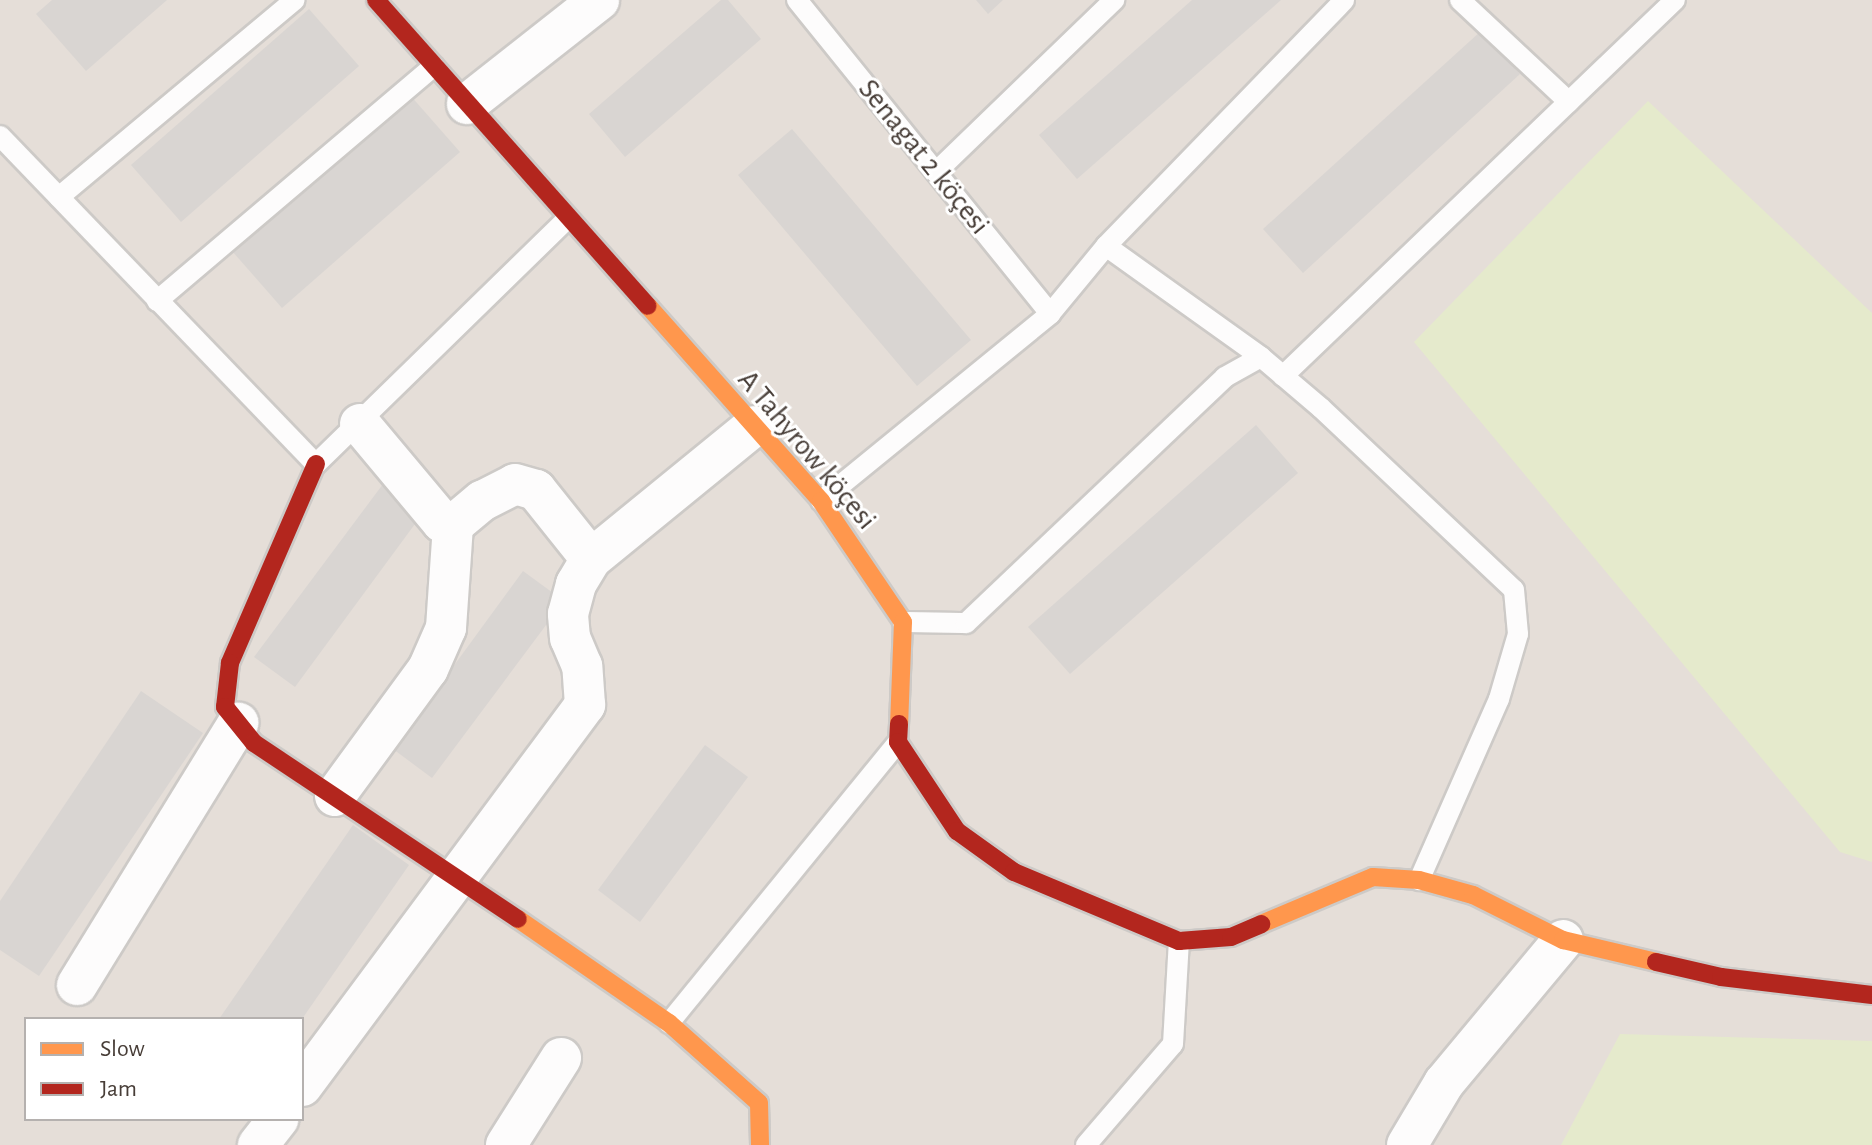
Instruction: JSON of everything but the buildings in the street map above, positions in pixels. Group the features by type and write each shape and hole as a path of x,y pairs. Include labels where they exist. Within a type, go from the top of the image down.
{"street":[{"name":"A Tahyrow köçesi","path":"376,0 821,501 903,622"},
{"path":"467,104 599,0"},
{"path":"360,424 442,522 453,525"},
{"path":"304,1083 585,705 582,666 570,638 568,614 576,584 591,559 754,426"},
{"path":"316,464 230,663 225,707 254,743 458,877 669,1023 759,1103 760,1145"},
{"path":"335,796 428,669 446,628 453,525 482,501 515,484 536,490 591,559"},
{"path":"903,622 898,742 957,831 1014,872 1179,941 1231,937 1373,877 1419,880 1473,895 1563,940 1721,977 1872,995"},
{"path":"77,985 238,723"},
{"path":"1407,1145 1444,1083 1563,940"},
{"path":"506,1145 561,1058"}],"lane":[{"path":"59,197 295,0"},
{"name":"Senagat 2 köçesi","path":"797,0 1050,314"},
{"path":"936,172 1114,0"},
{"path":"821,501 1050,314 1106,246 1344,0"},
{"path":"1460,0 1569,102"},
{"path":"1283,376 1675,0"},
{"path":"157,301 434,66"},
{"path":"0,136 316,464 568,218"},
{"path":"1106,246 1261,357 1514,590 1518,634 1499,699 1419,880"},
{"path":"903,622 966,623 1225,377 1261,357"},
{"path":"669,1023 898,742"},
{"path":"1086,1145 1173,1044 1179,941"}],"shaded area":[{"path":"0,0 1872,0 1872,1108 1726,1145 0,1145"}],"green space":[{"path":"1648,101 1872,313 1872,862 1840,852 1414,342"},
{"path":"1620,1034 1872,1041 1872,1145 1561,1145"}],"traffic: slow":[{"path":"648,306 821,501 903,622 899,724"},
{"path":"1261,924 1373,877 1419,880 1473,895 1563,940 1656,962"},
{"path":"518,919 669,1023 759,1103 760,1145"}],"traffic: jam":[{"path":"376,0 648,306"},
{"path":"316,464 230,663 225,707 254,743 518,919"},
{"path":"899,724 898,742 957,831 1014,872 1179,941 1231,937 1261,924"},
{"path":"1656,962 1721,977 1872,995"}]}
